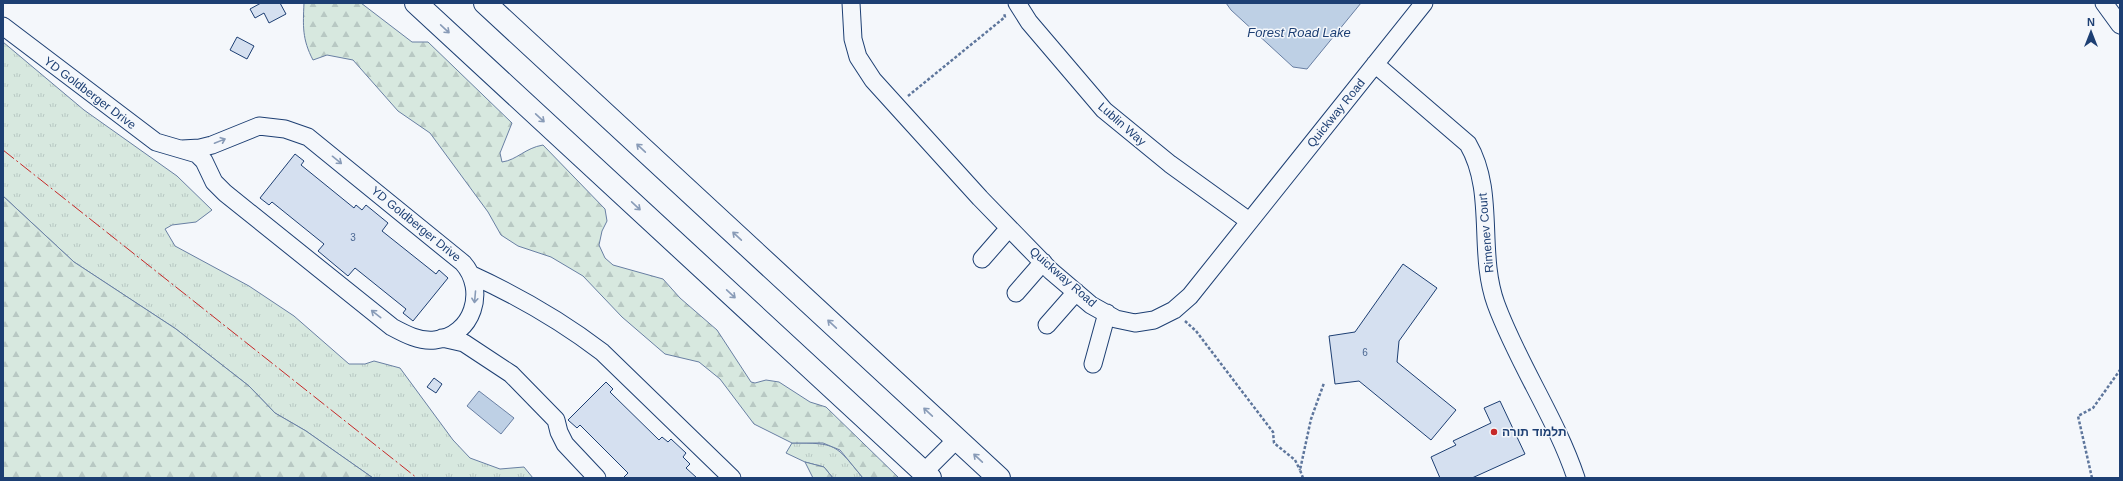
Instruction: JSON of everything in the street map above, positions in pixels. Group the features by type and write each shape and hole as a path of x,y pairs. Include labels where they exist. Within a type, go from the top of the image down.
{"highway":[{"path":"416,3 927,475"},
{"path":"484,3 1000,478"}],"street":[{"name":"Quickway Road","path":"850,3 852,39 858,57 873,80 1009,228 1043,262 1092,305 1116,319 1135,323 1154,320 1174,310 1190,296 1424,3"},
{"path":"2104,3 2120,25"},
{"name":"Lublin Way","path":"1010,6 1029,22 1104,110 1170,164 1249,221"},
{"name":"YD Goldberger Drive","path":"3,26 156,142 182,149 201,157 214,182 225,193 392,327 416,338 428,340 442,338 458,331 470,316 476,298 472,276 463,263 322,148 302,135 285,129 259,126 212,145 200,148 182,149"},
{"name":"Rimenev Court","path":"1375,64 1468,144 1476,157 1482,179 1487,267 1496,304 1576,478"},
{"path":"982,259 1009,228"},
{"path":"1016,293 1043,262"},
{"path":"472,276 504,290 557,319 596,348 732,478"},
{"path":"1047,325 1076,292"},
{"path":"1093,364 1106,314"},
{"path":"442,338 464,343 511,374 556,420 559,432 565,444 597,478"},
{"path":"927,475 957,438"}],"path":[{"path":"897,106 1005,17 1010,6"},
{"path":"1174,310 1196,331 1273,432 1274,444 1295,460 1303,478"},
{"path":"2092,478 2078,416 2092,408 2120,370"},
{"path":"1300,470 1311,419 1324,383"}],"green space":[{"path":"304,3 361,3 412,42 428,42 512,123 500,153 502,162 543,145 605,209 607,221 602,231 599,245 605,258 613,265 663,279 680,298 717,330 751,382 755,383 766,380 779,382 810,402 826,407 899,478 863,478 840,450 823,443 792,443 754,424 720,379 699,362 665,354 622,317 583,276 551,257 518,246 501,235 488,212 430,133 398,111 353,60 327,55 313,60 305,39 303,19"},
{"path":"3,42 84,110 177,176 212,210 196,222 172,225 165,229 175,246 249,286 294,316 349,364 365,364 374,361 400,368 453,440 470,458 500,469 524,467 533,478 373,478 306,431 275,413 249,386 176,329 74,262 3,196"},
{"path":"3,196 74,262 176,329 249,386 275,413 306,431 373,478 3,478"},
{"path":"792,443 827,445 834,448 846,458 863,478 833,478 824,467 805,462 786,453"},
{"path":"805,462 824,467 833,478 813,478"}],"water":[{"name":"Forest Road Lake","path":"1226,3 1361,3 1307,69 1293,67 1231,10"},
{"path":"479,391 514,418 501,434 467,406"}],"building":[{"path":"261,3 280,3 286,14 269,23 264,13 255,18 250,9"},
{"path":"237,37 254,46 247,59 230,50"},
{"path":"295,154 304,161 301,165 354,208 356,205 362,210 366,205 388,223 382,231 436,274 439,270 448,278 413,321 403,313 406,309 355,268 348,276 318,251 324,244 272,202 269,205 260,198"},
{"path":"1403,264 1437,288 1399,341 1397,362 1456,410 1431,440 1359,381 1335,384 1329,336 1355,332"},
{"path":"434,378 442,384 436,393 427,387"},
{"path":"606,382 613,389 610,392 659,440 662,437 668,442 671,439 686,453 683,457 690,464 686,468 697,478 623,478 628,473 580,425 577,428 568,420"},
{"name":"תלמוד תורה","path":"1500,401 1525,454 1472,478 1440,478 1431,457 1456,445 1453,441 1491,423 1484,408"}],"power":[{"path":"3,150 417,478"}],"place":[{"name":"תלמוד תורה","path":"1494,432"}]}
